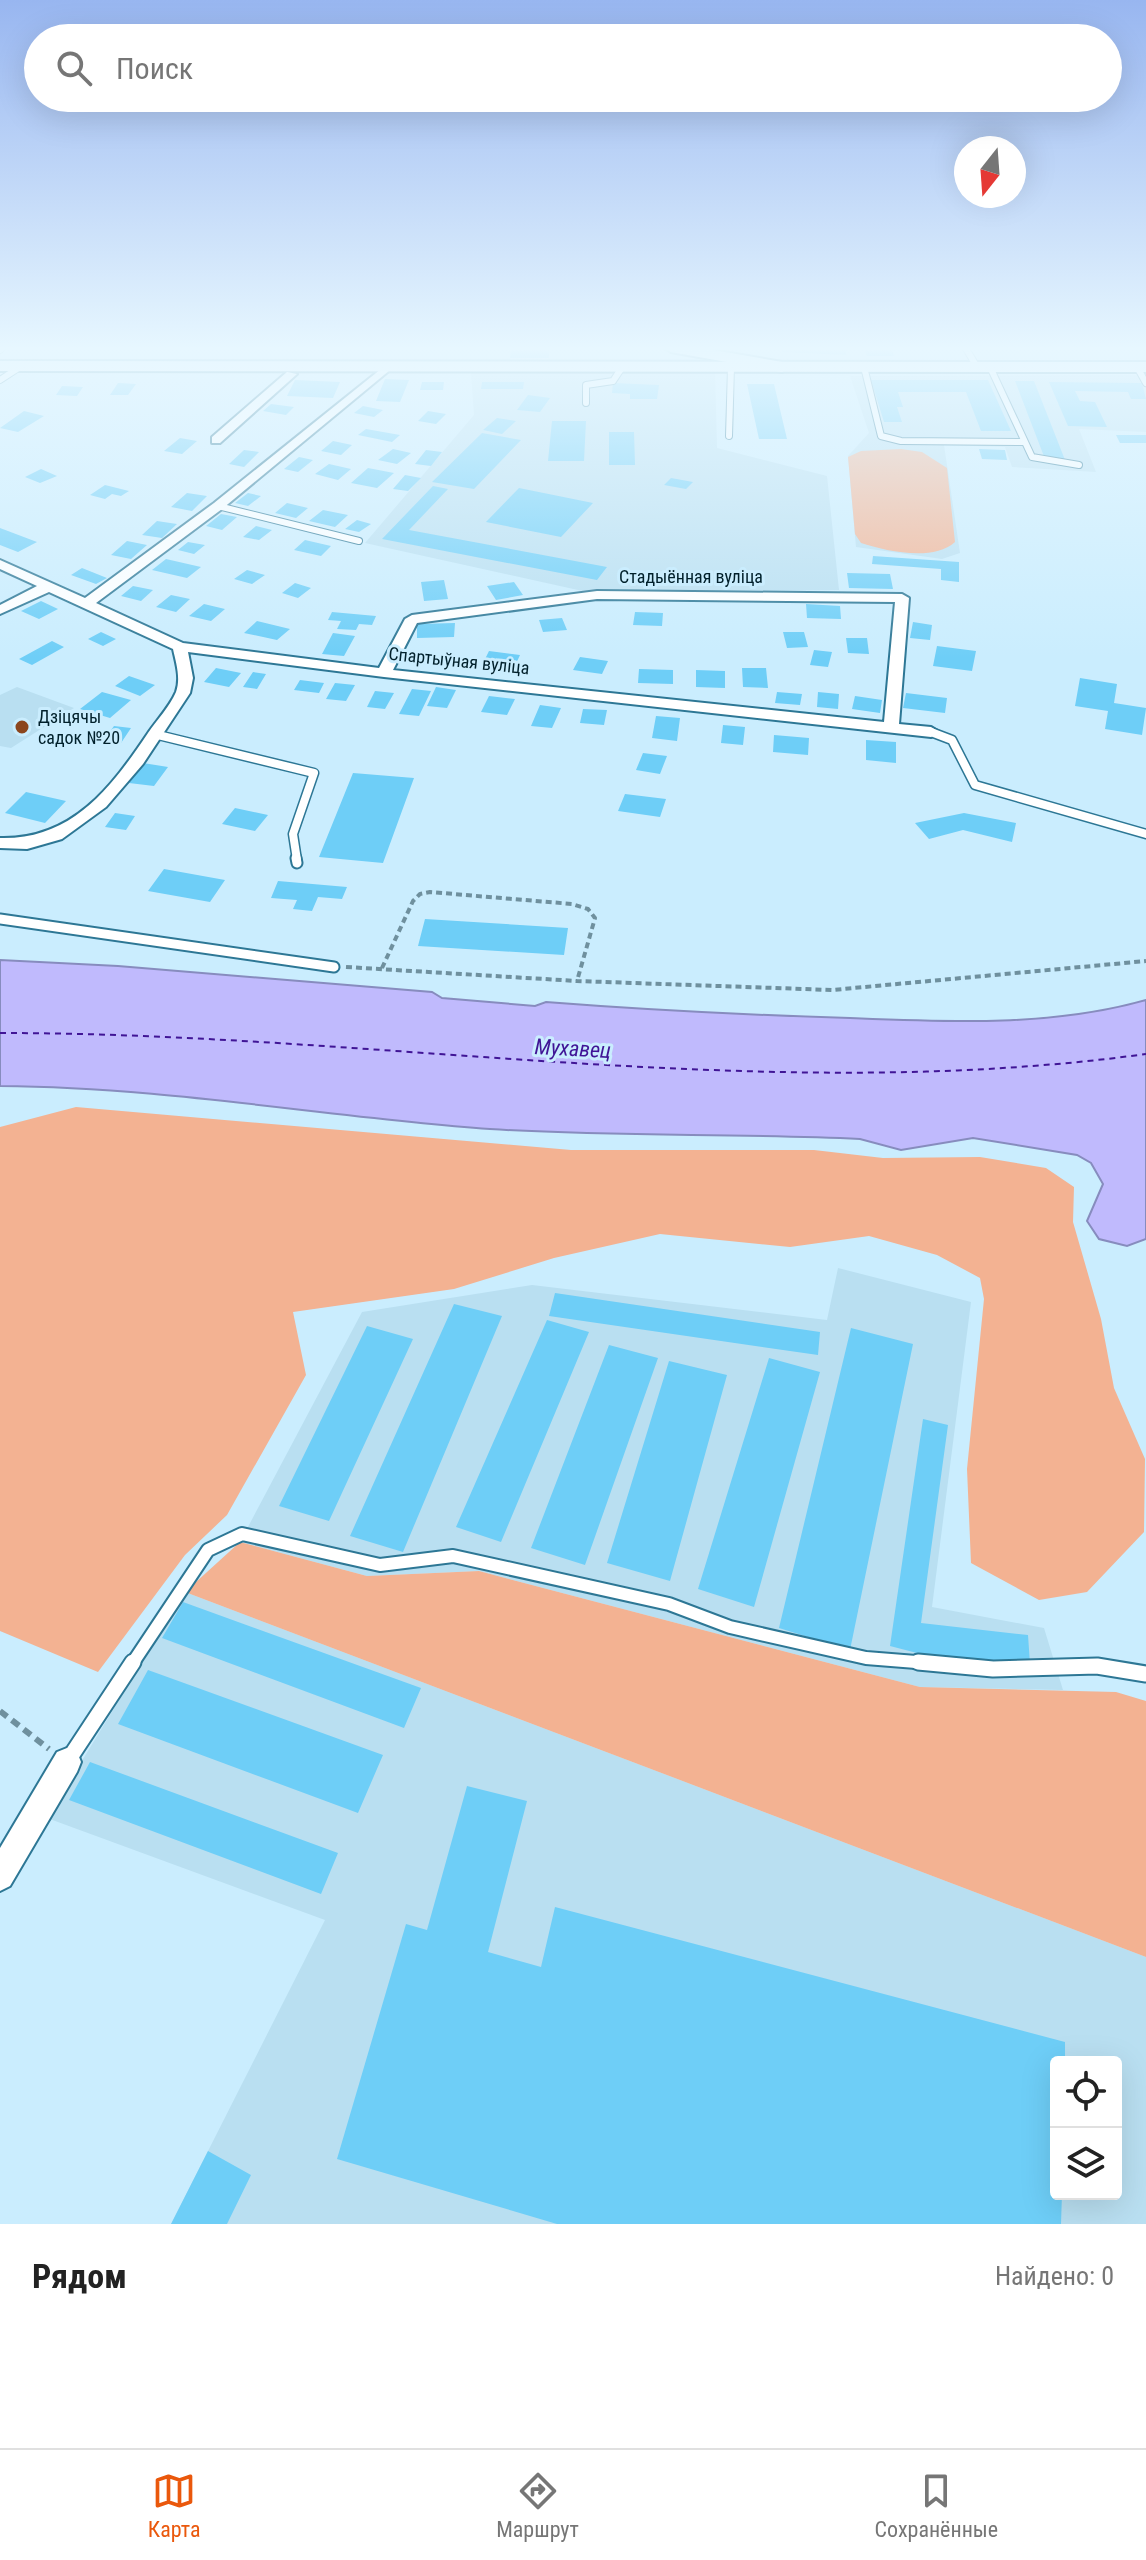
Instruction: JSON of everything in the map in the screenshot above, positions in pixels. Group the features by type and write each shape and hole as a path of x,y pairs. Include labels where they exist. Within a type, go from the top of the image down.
{"street":[{"path":"85,605 218,506 285,451"},
{"name":"Спартыўная вуліца","path":"0,564 180,647 384,673 931,732"},
{"path":"0,610 47,587"},
{"name":"Стадыённая вуліца","path":"384,673 412,619 597,595 902,598 891,727"},
{"path":"0,843 31,843 79,823 100,804 183,693 186,678 180,647"},
{"path":"0,1876 67,1762"}],"lane":[{"path":"1028,451 1032,457 1079,465"},
{"path":"218,506 359,541"},
{"path":"931,732 952,740 975,785 1146,834"},
{"path":"154,734 314,773 293,834 297,863"},
{"path":"0,919 334,967"},
{"path":"67,1762 208,1550 242,1534 380,1565 453,1556 507,1566 669,1604 764,1636 866,1658 993,1669 1097,1666 1146,1674"}],"path":[{"path":"382,968 413,901 420,894 430,892 572,904 588,909 595,918 577,981"},
{"path":"334,967 577,981 832,990 1146,961"},
{"path":"0,1711 67,1762"}],"shaded area":[{"path":"444,451 728,451 827,476 839,590 587,592 365,543"},
{"path":"853,451 945,451 960,553 942,559 856,547 848,456"},
{"path":"861,451 922,452 947,468 955,542 935,552 922,553 861,543 855,534 848,457"},
{"path":"1006,451 1088,451 1096,472 1012,467"},
{"name":"Дзіцячы садок №20","path":"17,687 74,708 11,748 0,746 0,695"},
{"path":"76,1107 571,1150 814,1150 883,1158 980,1157 1046,1168 1074,1187 1073,1222 1101,1319 1114,1388 1145,1459 1144,1532 1087,1592 1039,1600 971,1563 967,1469 984,1299 980,1278 937,1255 869,1236 790,1247 660,1234 554,1258 454,1289 293,1312 306,1375 227,1515 185,1555 98,1672 0,1631 0,1127"},
{"path":"838,1268 971,1302 932,1607 1044,1628 1063,1690 920,1687 479,1571 367,1576 240,1542 362,1312 532,1285 827,1320"},
{"path":"240,1542 367,1576 479,1571 920,1687 1116,1692 1146,1701 1146,1957 185,1592"},
{"path":"185,1592 1146,1957 1146,2224 171,2224 325,1920 47,1818"}],"water":[{"name":"Мухавец","path":"0,960 118,966 432,992 442,998 535,1006 546,1002 698,1012 887,1019 1037,1019 1110,1009 1146,1000 1146,1239 1127,1246 1099,1239 1087,1221 1103,1184 1091,1163 1077,1155 973,1138 901,1150 860,1139 490,1129 123,1091 0,1086"}],"building":[{"path":"243,451 259,452 244,467 229,464"},
{"path":"321,451 346,451 341,455"},
{"path":"391,451 411,453 397,464 378,460"},
{"path":"425,451 442,452 431,466 415,464"},
{"path":"464,451 511,451 474,489 432,482"},
{"path":"549,451 585,451 584,461 548,461"},
{"path":"609,451 635,451 635,465 609,465"},
{"path":"980,451 1005,451 1007,460 982,459"},
{"path":"1042,451 1061,451 1065,460 1045,459"},
{"path":"299,457 313,460 298,472 284,469"},
{"path":"329,464 351,469 338,480 315,474"},
{"path":"368,468 394,473 377,488 351,483"},
{"path":"41,469 57,476 40,483 25,477"},
{"path":"405,475 421,478 408,491 393,489"},
{"path":"671,478 693,482 686,489 664,485"},
{"path":"105,485 129,491 121,496 112,494 105,499 90,495"},
{"path":"433,486 448,489 409,530 607,567 597,580 382,539"},
{"path":"519,488 593,503 561,537 486,522"},
{"path":"187,493 207,496 192,511 171,507"},
{"path":"248,493 261,496 248,506 235,503"},
{"path":"287,503 308,508 296,518 275,513"},
{"path":"323,510 348,515 335,527 309,521"},
{"path":"221,514 237,517 222,530 206,526"},
{"path":"357,520 371,524 359,532 345,529"},
{"path":"157,521 177,524 162,538 142,535"},
{"path":"256,526 272,530 259,540 243,537"},
{"path":"0,528 37,542 18,552 0,545"},
{"path":"305,540 331,546 321,556 294,550"},
{"path":"127,541 147,545 131,559 111,555"},
{"path":"188,542 205,545 194,554 178,550"},
{"path":"873,556 959,562 959,582 941,580 941,569 872,564"},
{"path":"166,559 201,567 187,578 152,570"},
{"path":"82,568 107,578 96,584 71,575"},
{"path":"247,570 265,575 252,584 234,579"},
{"path":"847,573 890,574 893,589 849,588"},
{"path":"444,580 448,599 424,601 421,582"},
{"path":"514,582 523,595 496,600 487,586"},
{"path":"295,583 311,588 298,598 282,593"},
{"path":"133,586 153,590 141,601 121,596"},
{"path":"171,595 190,599 176,612 156,607"},
{"path":"41,601 58,609 39,619 21,611"},
{"path":"204,604 225,609 211,621 189,616"},
{"path":"806,604 840,606 841,619 807,618"},
{"path":"332,612 376,616 372,625 359,624 356,630 337,629 341,621 328,620"},
{"path":"635,612 663,613 662,626 633,625"},
{"path":"562,618 567,630 543,632 539,620"},
{"path":"257,621 290,629 277,640 244,633"},
{"path":"913,622 932,625 930,640 910,638"},
{"path":"455,623 454,637 417,638 417,624"},
{"path":"101,632 116,639 103,646 88,639"},
{"path":"783,632 804,632 808,647 787,648"},
{"path":"333,633 355,636 344,656 322,654"},
{"path":"846,638 867,638 869,654 848,653"},
{"path":"52,641 64,647 32,665 19,659"},
{"path":"937,646 976,651 972,671 933,666"},
{"path":"814,650 832,652 828,667 810,665"},
{"path":"415,651 437,654 431,665 408,662"},
{"path":"489,651 520,655 514,668 483,663"},
{"path":"580,657 608,661 602,674 573,670"},
{"path":"216,668 241,673 229,687 204,682"},
{"path":"742,668 766,668 768,688 743,687"},
{"path":"639,669 673,670 673,684 638,683"},
{"path":"696,670 725,671 725,688 696,687"},
{"path":"253,672 266,674 257,689 243,687"},
{"path":"129,676 155,685 140,696 115,686"},
{"path":"1080,678 1117,684 1114,703 1146,708 1142,735 1105,729 1108,711 1075,706"},
{"path":"300,680 324,683 319,693 294,690"},
{"path":"335,683 355,685 346,701 326,699"},
{"path":"436,687 456,690 447,708 427,706"},
{"path":"412,689 431,691 419,716 399,714"},
{"path":"375,691 394,693 385,709 367,707"},
{"path":"102,692 131,700 110,718 80,709"},
{"path":"777,692 802,694 800,705 775,703"},
{"path":"818,692 839,694 838,709 817,707"},
{"path":"906,693 947,698 945,713 903,708"},
{"path":"489,696 515,699 507,715 481,712"},
{"path":"855,696 882,700 880,713 852,709"},
{"path":"540,705 561,708 552,728 531,726"},
{"path":"583,709 607,710 604,725 580,723"},
{"path":"656,716 680,718 677,741 652,738"},
{"path":"723,725 745,727 743,745 721,743"},
{"path":"114,726 131,728 121,743 103,741"},
{"path":"774,735 809,738 808,755 773,752"},
{"path":"866,740 896,742 896,763 866,760"},
{"path":"643,753 667,756 660,774 636,770"},
{"path":"143,763 168,767 154,786 129,783"},
{"path":"353,773 414,778 383,863 319,857"},
{"path":"26,792 66,801 45,823 5,813"},
{"path":"625,794 666,799 660,817 618,811"},
{"path":"235,808 268,815 255,831 222,824"},
{"path":"115,813 135,816 126,830 105,827"},
{"path":"964,813 1016,823 1012,842 963,830 929,839 915,823"},
{"path":"164,869 225,880 210,902 148,891"},
{"path":"278,881 347,887 342,899 318,897 312,911 293,909 297,900 271,898"},
{"path":"425,919 568,928 564,955 418,946"},
{"path":"555,1293 820,1332 818,1355 549,1316"},
{"path":"454,1304 502,1316 403,1552 350,1536"},
{"path":"547,1320 589,1332 501,1542 456,1527"},
{"path":"367,1326 413,1339 329,1521 279,1506"},
{"path":"851,1328 913,1344 850,1650 779,1628"},
{"path":"609,1345 658,1358 585,1565 531,1548"},
{"path":"769,1358 820,1372 754,1607 698,1589"},
{"path":"669,1361 727,1375 670,1581 607,1563"},
{"path":"923,1419 948,1425 921,1623 1028,1635 1030,1664 917,1653 890,1646"},
{"path":"183,1602 421,1688 404,1728 162,1638"},
{"path":"148,1670 383,1755 358,1813 118,1724"},
{"path":"90,1762 338,1853 321,1894 69,1800"},
{"path":"467,1786 527,1801 488,1952 541,1967 555,1907 1065,2042 1065,2056 1050,2056 1050,2200 1062,2200 1061,2224 557,2224 337,2159 406,1924 427,1930"},
{"path":"208,2151 251,2175 227,2224 171,2224"}],"ferry route":[{"path":"0,1033 143,1036 573,1063 860,1073 1003,1068 1146,1054"}],"place":[{"name":"Дзіцячы садок №20","path":"22,727"}]}
